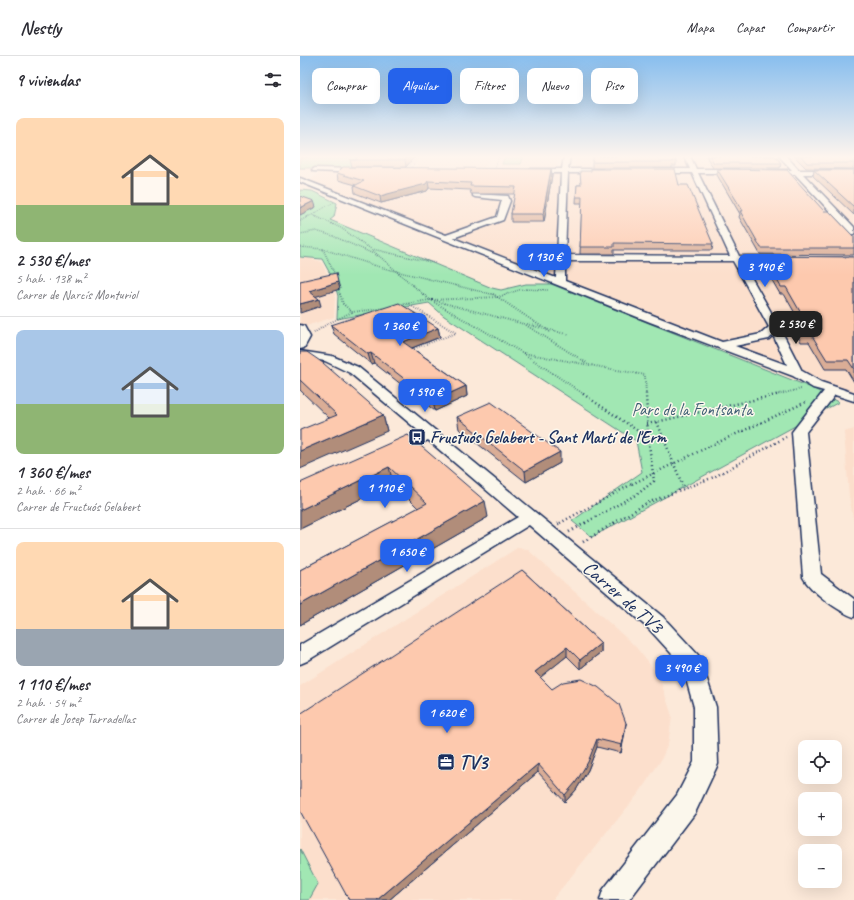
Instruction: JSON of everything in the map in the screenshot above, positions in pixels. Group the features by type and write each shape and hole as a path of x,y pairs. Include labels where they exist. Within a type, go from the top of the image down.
{"street":[{"path":"345,195 560,283 797,373 817,385 854,397"},
{"path":"447,238 500,218 506,201 505,198 479,195"},
{"path":"560,283 563,195"},
{"path":"706,195 736,259 775,328 797,373"},
{"path":"820,195 854,232"},
{"path":"519,266 533,268 547,266 561,258 791,259"},
{"path":"300,328 304,337 301,347"},
{"path":"722,345 765,338 775,328"},
{"name":"Carrer de TV3","path":"301,347 346,365 656,623 691,662 705,707 706,764 686,804 613,900"},
{"path":"832,390 799,432 812,577 828,591 854,609"},
{"path":"387,454 430,434"},
{"path":"300,655 550,534"}],"path":[{"path":"300,221 336,200"},
{"path":"312,215 341,228 371,249 430,300 523,353 648,437"},
{"path":"300,234 316,231 333,236 380,257"},
{"path":"300,247 323,249 396,271 492,293 551,333"},
{"path":"323,249 335,275"},
{"path":"371,249 435,263"},
{"path":"337,282 342,304 352,312"},
{"path":"394,306 430,300 498,297 522,289 550,290"},
{"path":"430,300 570,335"},
{"path":"405,352 456,333 408,304"},
{"path":"301,347 327,324 352,312 387,308"},
{"path":"524,324 588,364"},
{"path":"523,353 645,375 648,437 654,481 639,493 550,534"},
{"path":"647,424 817,385"},
{"path":"550,534 632,484 806,402"},
{"path":"657,422 684,489"},
{"path":"550,534 647,503 714,477 790,435 799,432"}],"shaded area":[{"path":"332,195 854,195 854,403"},
{"path":"307,257 322,262 335,294 334,317 300,328 300,258"},
{"path":"854,429 854,523 849,496 844,432"},
{"path":"517,548 527,549 635,646 659,676 672,716 668,744 661,760 639,793 552,900 300,900 300,686"}],"green space":[{"name":"Parc de la Fontsanta","path":"300,195 321,195 337,203 334,217 330,220 492,288 501,290 526,284 551,284 812,388 839,402 592,537 572,521 642,472 636,441 444,316 429,303 337,319 338,296 333,279 322,259 300,257"},
{"path":"300,849 318,884 309,900 300,900"}],"building":[{"path":"514,195 546,195 543,214 511,214"},
{"path":"576,195 692,195 713,244 614,243 614,247 580,247 582,197 576,197"},
{"path":"733,195 810,195 824,211 829,211 854,237 854,248 761,248 740,211 743,211"},
{"path":"841,195 854,195 854,207"},
{"path":"300,196 314,201 300,208"},
{"path":"763,256 854,257 854,369 848,360 827,360 811,334 803,334 797,322 806,322 786,287 781,287"},
{"path":"336,273 338,282 309,291 319,299 300,304 300,281"},
{"path":"399,303 438,328 403,342 466,386 433,401 371,353 368,354 331,325"},
{"path":"300,352 307,352 323,363 383,415 300,451 300,430 337,415 300,380"},
{"path":"491,402 560,452 525,471 457,417"},
{"path":"408,435 485,501 300,605 300,570 427,503 389,467 300,510 300,483"},
{"name":"TV3","path":"522,570 601,643 580,660 567,647 535,672 552,689 563,682 581,679 598,687 619,704 626,723 622,745 597,739 588,762 576,782 565,795 538,764 377,900 349,900 300,811 300,714"}],"place":[{"name":"Fructuós Gelabert - Sant Martí de l'Erm","path":"417,437"},
{"name":"TV3","path":"446,762"}]}
